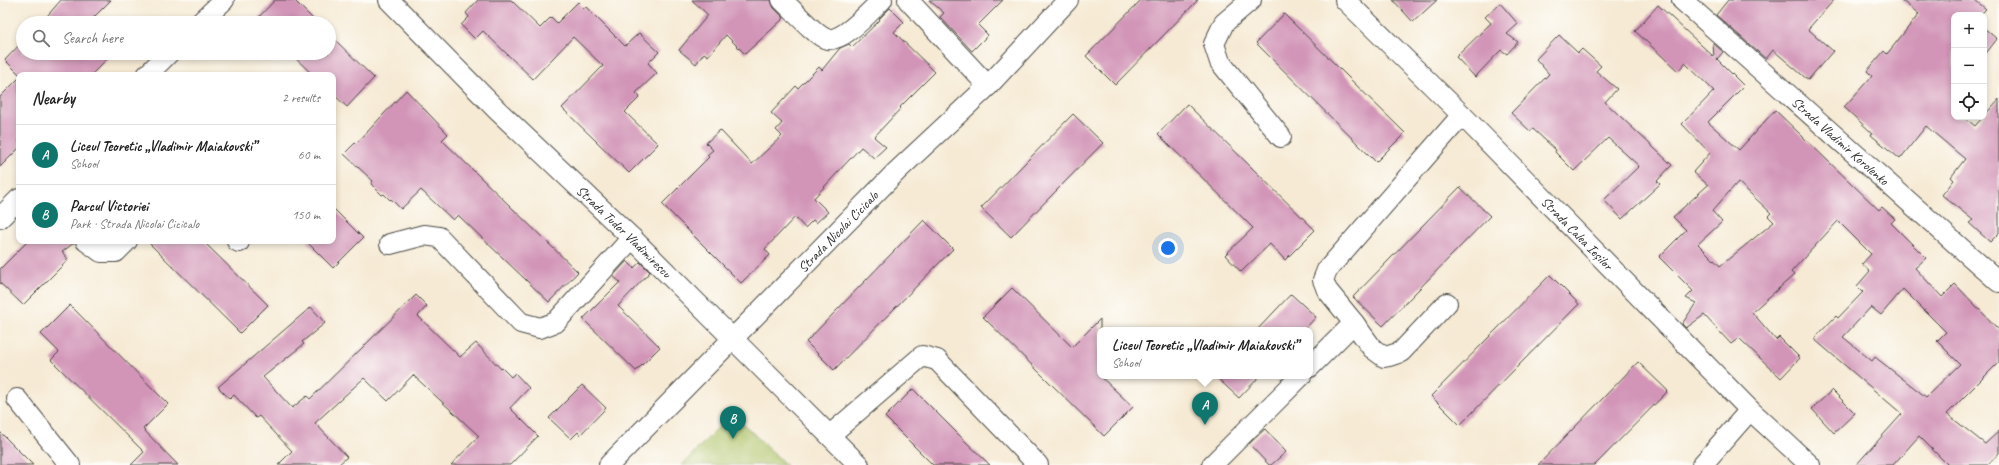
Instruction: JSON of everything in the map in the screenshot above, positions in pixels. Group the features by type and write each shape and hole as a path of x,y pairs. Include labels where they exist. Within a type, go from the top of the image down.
{"street":[{"path":"207,16 224,0"},
{"name":"Strada Tudor Vladimirescu","path":"389,0 497,110 632,238 732,340 859,465"},
{"path":"782,0 811,28 826,39 834,39 844,35 882,0"},
{"path":"908,0 988,86"},
{"name":"Strada Nicolai Cicicalo","path":"609,465 898,171 988,86 1068,0"},
{"path":"1251,0 1224,23 1214,44 1220,62 1281,137"},
{"name":"Strada Calea Ieșilor","path":"1345,0 1462,115 1750,410 1810,465"},
{"name":"Strada Vladimir Korolenko","path":"1682,0 1999,282"},
{"path":"150,72 162,60"},
{"path":"1447,303 1401,352 1384,357 1372,348 1327,290 1323,280 1327,270 1462,115"},
{"path":"0,218 16,202"},
{"path":"390,244 424,235 439,238 521,323 540,328 556,322 632,238"},
{"path":"90,244 101,252 116,252 124,244"},
{"path":"1313,364 1354,324"},
{"path":"830,435 922,356 937,360 1038,465"},
{"path":"1212,465 1298,379"},
{"path":"17,399 70,465"},
{"path":"1702,465 1750,410"}],"green space":[{"path":"732,413 786,465 682,465"}],"building":[{"path":"61,0 111,0 95,16 47,16"},
{"path":"275,0 294,0 310,16 260,16"},
{"path":"478,0 511,0 540,28 551,17 557,23 578,2 584,8 586,7 625,46 639,33 659,52 648,63 657,73 636,93 640,97 625,112 658,144 629,173 562,108 603,66 573,37 533,79 483,31 475,39 461,25 469,17 466,13"},
{"path":"692,0 771,0 774,8 784,18 745,54 726,35 708,56 704,53 696,64 679,50 708,15"},
{"path":"929,0 1003,0 978,25 988,35 972,51 940,17 944,13"},
{"path":"1141,0 1198,0 1115,85 1086,56"},
{"path":"1393,0 1437,0 1413,22"},
{"path":"1728,0 1834,0 1808,29 1833,51 1808,80 1773,50 1766,59 1716,15"},
{"path":"1901,0 1975,0 1986,9 1983,12 1951,12 1951,120 1968,120 1975,126 1980,120 1987,120 1987,112 1999,99 1999,233 1990,242 1969,223 1973,220 1942,195 1954,180 1951,177 1965,159 1926,126 1900,159 1871,135 1872,133 1844,107 1872,76 1867,71 1884,51 1887,54 1919,14"},
{"path":"1500,3 1518,24 1507,34 1518,42 1507,54 1501,50 1475,77 1456,57 1491,23 1485,17"},
{"path":"1658,5 1714,57 1713,43 1723,52 1717,59 1744,86 1708,122 1739,150 1775,110 1879,210 1882,207 1895,219 1891,223 1926,258 1915,268 1942,297 1955,284 1999,330 1999,362 1947,414 1985,444 1999,431 1999,453 1988,465 1948,465 1919,436 1893,465 1856,465 1902,414 1814,339 1836,316 1838,318 1863,292 1857,286 1870,271 1862,264 1871,254 1838,221 1791,272 1794,275 1752,312 1776,340 1779,337 1800,358 1781,378 1739,338 1731,344 1704,315 1686,328 1682,324 1696,303 1686,298 1693,291 1659,257 1686,230 1673,217 1708,185 1693,172 1710,153 1682,124 1714,91 1685,63 1678,71 1635,31","holes":["1738,182 1771,213 1768,216 1774,222 1720,266 1698,244 1722,222 1712,211","1903,289 1946,332 1937,341 1960,364 1926,397 1875,357 1872,361 1843,337 1871,307 1881,315"]},
{"path":"890,8 904,22 894,32 935,72 900,107 901,108 874,137 886,147 874,158 861,147 814,198 828,212 816,223 813,220 805,228 795,217 765,249 770,255 741,283 662,204 709,157 707,155 713,150 706,143 720,130 752,164 782,136 776,130 782,123 771,113 796,86 798,88 819,67 822,70 840,48 849,44 852,47 880,20 879,19"},
{"path":"1284,14 1405,133 1376,162 1256,43"},
{"path":"1987,31 1997,39 1987,52"},
{"path":"1559,35 1578,53 1582,49 1601,66 1596,71 1617,89 1605,102 1672,165 1657,181 1660,184 1622,219 1604,200 1639,166 1608,138 1574,171 1555,152 1556,150 1533,129 1530,131 1511,113 1549,74 1536,59"},
{"path":"336,41 374,78 347,107 336,97 336,72 310,72 297,60 336,60"},
{"path":"16,48 16,60 106,60 94,72 17,72 5,60"},
{"path":"16,81 16,151 0,167 0,97"},
{"path":"406,90 448,134 442,140 578,272 549,302 458,215 453,220 421,190 401,209 391,199 390,200 384,194 382,195 371,184 373,181 344,154 357,141 358,142"},
{"path":"1187,104 1315,230 1285,260 1270,244 1241,272 1225,255 1253,228 1158,134"},
{"path":"1073,114 1103,143 1011,237 981,208"},
{"path":"1460,187 1490,216 1383,326 1353,297"},
{"path":"336,211 363,238 333,268 309,244 336,244"},
{"path":"924,220 953,249 834,370 806,342"},
{"path":"25,244 72,244 62,252 68,259 23,305 0,283 0,269"},
{"path":"150,244 206,244 268,305 240,333"},
{"path":"627,261 634,268 640,262 650,272 618,306 660,347 636,371 583,319 620,282 613,276"},
{"path":"1550,275 1579,304 1460,425 1431,396"},
{"path":"1012,288 1072,347 1100,319 1100,327 1097,327 1097,379 1103,379 1133,407 1104,436 983,317"},
{"path":"1291,294 1316,317 1307,327 1260,327"},
{"path":"416,295 427,306 418,316 460,357 476,343 501,369 502,368 511,377 515,373 529,388 510,408 538,436 510,465 451,465 479,436 413,375 388,401 364,378 315,423 347,457 338,465 278,465 292,451 259,416 256,418 234,395 230,399 218,387 311,307 325,323 302,342 304,344 263,377 292,408 307,396 310,399"},
{"path":"70,305 168,404 143,429 178,465 131,465 144,452 51,360 59,352 41,334"},
{"path":"1638,362 1668,391 1595,465 1538,465"},
{"path":"1218,379 1257,379 1239,398"},
{"path":"582,385 606,408 580,435 578,432 571,439 549,418"},
{"path":"913,389 990,465 933,465 885,417"},
{"path":"1832,390 1855,413 1834,433 1812,409"},
{"path":"1265,429 1286,452 1271,465 1269,465 1249,444"},
{"path":"0,432 33,465 0,465"}],"place":[{"name":"Liceul Teoretic „Vladimir Maiakovski”","path":"1205,425"},
{"name":"Parcul Victoriei","path":"733,439"}]}
